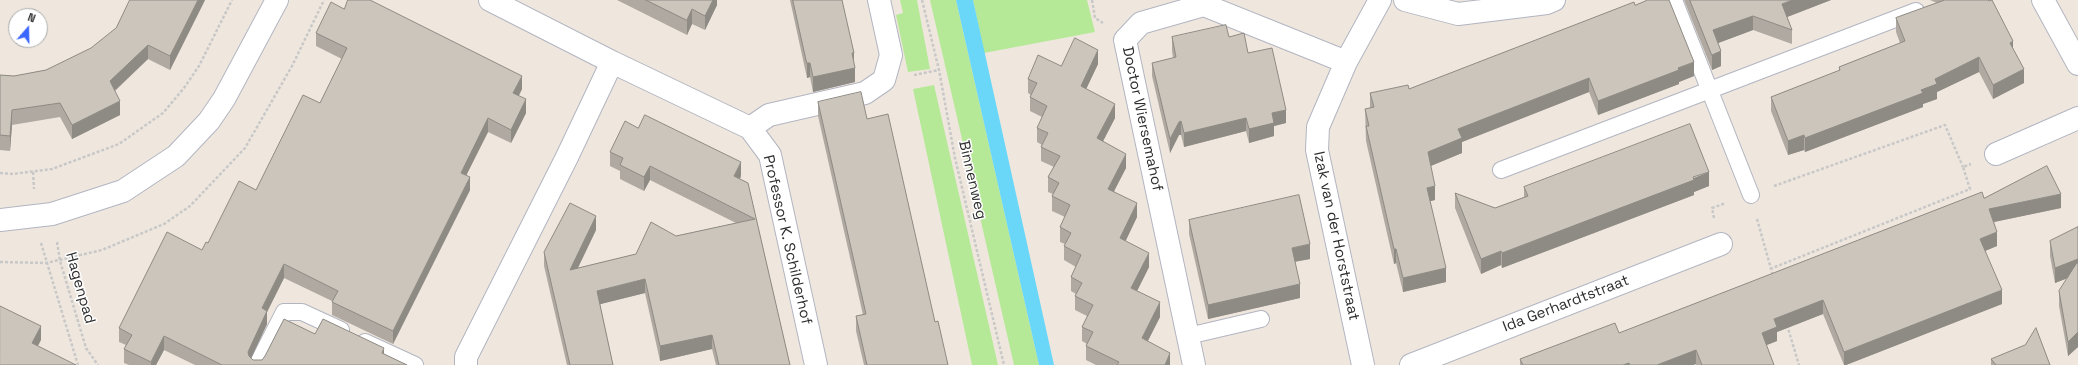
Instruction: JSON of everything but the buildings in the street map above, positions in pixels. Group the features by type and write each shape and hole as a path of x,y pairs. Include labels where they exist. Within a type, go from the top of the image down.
{"street":[{"path":"0,220 43,215 123,191 176,156 194,139 209,121 237,78 277,0"},
{"name":"Professor K. Schilderhof","path":"490,0 612,62 750,128 770,155 816,365"},
{"path":"750,128 769,115 865,93 884,80 891,55 878,0"},
{"name":"Izak van der Horststraat","path":"1363,365 1317,150 1318,127 1346,62 1380,0"},
{"path":"1405,0 1458,14 1547,3 1554,0"},
{"path":"2043,0 2078,64"},
{"name":"Doctor Wiersemahof","path":"1194,365 1125,40 1141,22 1169,7 1204,5 1346,62"},
{"path":"466,365 466,357 567,157 612,62"},
{"path":"1996,154 2078,118"},
{"name":"Ida Gerhardtstraat","path":"1411,365 1721,244"}],"lane":[{"path":"1674,0 1751,195"},
{"path":"1501,170 1919,10"},
{"path":"257,365 284,312 302,312 415,365"},
{"path":"1188,336 1261,319"}],"path":[{"path":"0,173 13,174 52,169 112,147 119,144 163,113 184,88 199,66 232,0"},
{"name":"Binnenweg","path":"922,0 939,70 955,158 1004,365"},
{"path":"1721,244 1712,208 1945,125 1963,167 1970,189 1770,269"},
{"path":"1963,167 1996,154"},
{"path":"1751,195 1775,284"},
{"name":"Hagenpad","path":"43,215 46,263 78,365"},
{"name":"Hagenpad","path":"43,215 60,261 86,348 98,365"},
{"path":"1786,321 1799,365"}],"green space":[{"path":"900,0 917,0 930,69 908,72 896,15 903,13"},
{"path":"930,0 956,0 1039,365 1014,365"},
{"path":"973,0 1087,0 1095,32 984,53"},
{"path":"934,85 998,365 972,365 913,89"}],"water":[{"path":"956,0 973,0 1054,365 1039,365"}]}
